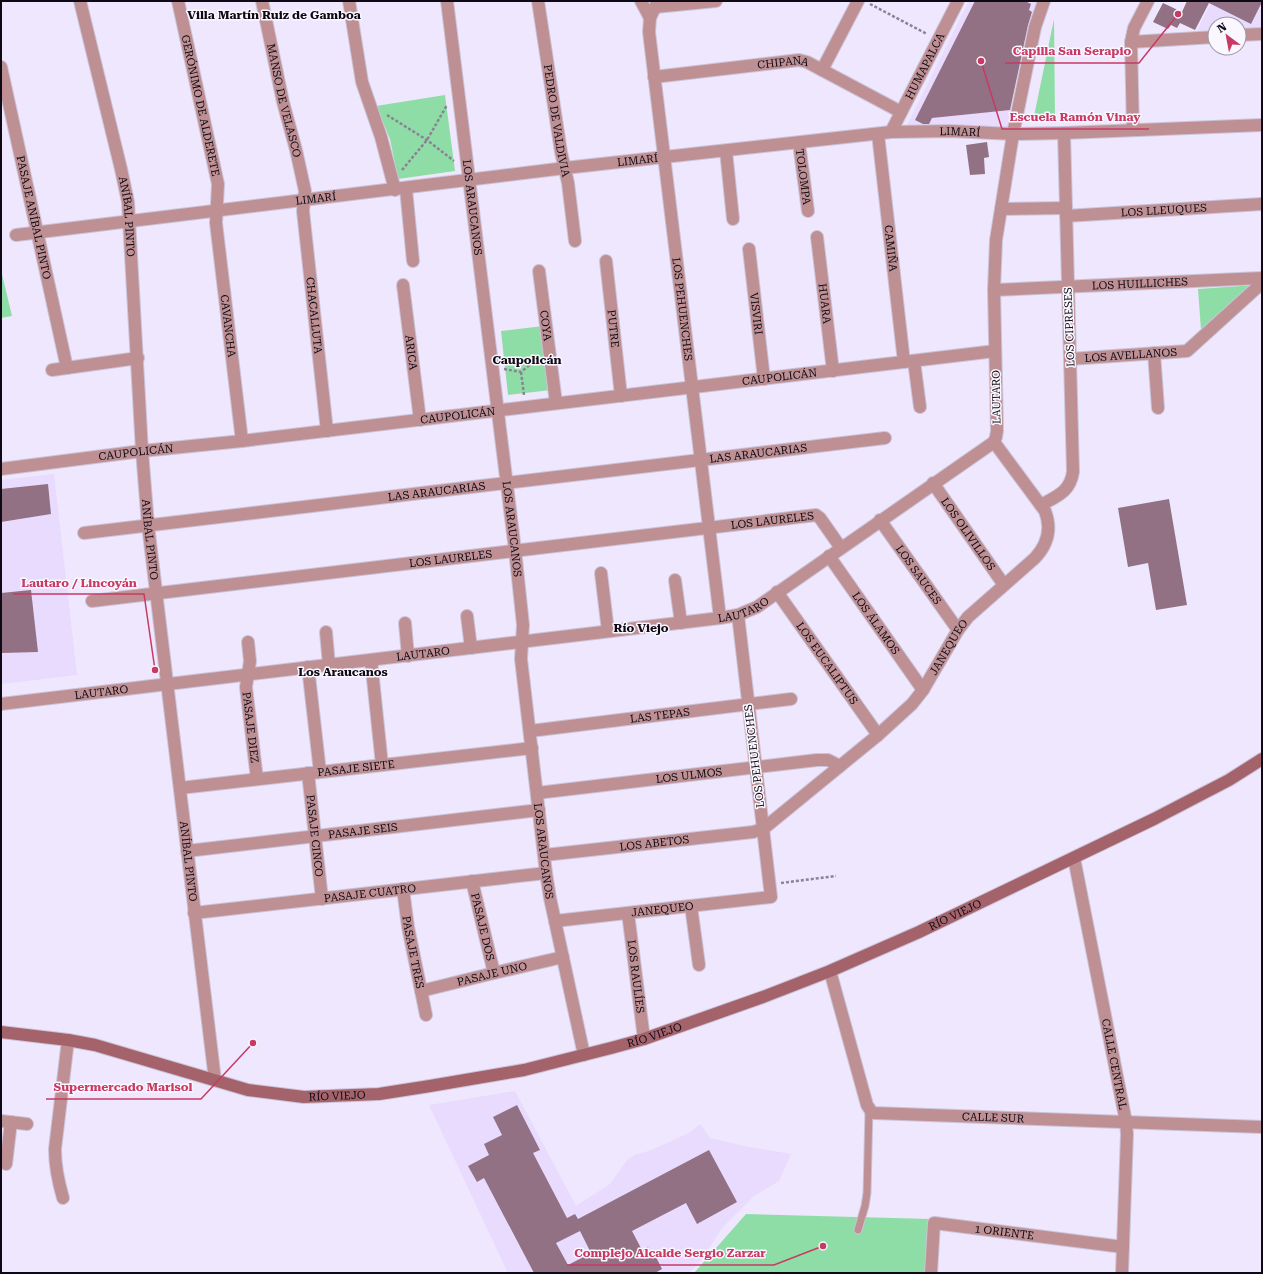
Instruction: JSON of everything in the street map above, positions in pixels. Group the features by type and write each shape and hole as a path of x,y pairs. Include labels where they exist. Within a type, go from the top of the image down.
{"main road":[{"name":"RÍO VIEJO","path":"1,1032 68,1040 111,1049 248,1090 304,1097 379,1094 524,1070 644,1039 763,997 830,971 919,932 1074,858 1154,819 1262,761"}],"street":[{"name":"ANÍBAL PINTO","path":"80,1 128,202 128,221 138,358 142,451 148,525 215,1080"},
{"name":"GERÓNIMO DE ALDERETE","path":"178,1 218,184 216,211"},
{"name":"MANSO DE VELASCO","path":"262,1 283,102 305,191 304,201"},
{"path":"349,1 362,82 382,136 398,186 413,261"},
{"name":"LOS ARAUCANOS","path":"447,1 515,550 523,625 521,659 546,873 584,1055"},
{"name":"PEDRO DE VALDIVIA","path":"538,1 560,144 568,183 575,240"},
{"path":"641,1 654,9 716,1"},
{"path":"822,70 858,1"},
{"name":"HUMAPALCA","path":"891,132 958,1"},
{"name":"LAUTARO","path":"1,704 720,618 738,615 757,606 994,442 997,431 994,290 996,240 1013,134 1035,27 1044,1"},
{"path":"1133,130 1131,42 1134,28 1148,1"},
{"name":"LOS PEHUENCHES","path":"654,9 649,32 720,618"},
{"path":"1247,35 1262,34"},
{"path":"1131,42 1207,37"},
{"name":"CHIPANA","path":"654,77 799,60 807,62 901,112"},
{"name":"PASAJE ANÍBAL PINTO","path":"1,67 67,368"},
{"name":"LIMARÍ","path":"16,235 304,201 398,186 469,177 664,158 891,132 951,131 1013,134 1262,125"},
{"name":"LOS CIPRESES","path":"1041,505 1065,490 1072,478 1073,472 1064,133"},
{"name":"CAMIÑA","path":"878,134 909,362"},
{"name":"TOLOMPA","path":"799,143 808,211"},
{"path":"726,151 733,219"},
{"name":"CHACALLUTA","path":"304,201 303,211 327,431"},
{"name":"LOS LLEUQUES","path":"1001,209 1066,212 1262,204"},
{"name":"CAVANCHA","path":"216,211 216,223 242,441"},
{"name":"HUARA","path":"817,237 833,371"},
{"name":"VISVIRI","path":"749,249 764,379"},
{"name":"PUTRE","path":"606,261 621,396"},
{"name":"COYA","path":"539,272 556,404"},
{"name":"LOS HUILLICHES","path":"994,290 1262,278"},
{"name":"LOS AVELLANOS","path":"1070,359 1187,351 1262,283"},
{"name":"ARICA","path":"403,285 420,420"},
{"name":"CAUPOLICÁN","path":"1,469 142,451 242,441 995,352"},
{"path":"1154,353 1158,408"},
{"path":"52,370 138,358"},
{"path":"909,362 920,407"},
{"name":"LAS ARAUCARIAS","path":"84,533 885,438"},
{"name":"JANEQUEO","path":"763,829 878,735 912,704 923,690 958,630 968,617 1035,558 1045,545 1048,538 1049,523 1047,517 1041,505 994,442"},
{"name":"LOS OLIVILLOS","path":"933,483 1004,585"},
{"name":"LOS LAURELES","path":"92,601 816,515 820,518 841,548"},
{"name":"LOS SAUCES","path":"880,520 958,630"},
{"name":"LOS ÁLAMOS","path":"828,556 923,690"},
{"path":"600,573 608,631"},
{"path":"675,580 681,623"},
{"name":"LOS EUCALIPTUS","path":"777,592 878,735"},
{"name":"LOS PEHUENCHES","path":"738,615 771,897"},
{"path":"467,616 471,648"},
{"path":"405,623 408,656"},
{"path":"326,632 329,665"},
{"name":"PASAJE DIEZ","path":"248,642 250,661 246,687 257,779"},
{"path":"371,660 382,765"},
{"path":"308,668 320,772"},
{"name":"LAS TEPAS","path":"530,731 790,700"},
{"name":"PASAJE SIETE","path":"180,788 532,748"},
{"name":"LOS ULMOS","path":"537,793 822,760 834,762 840,766"},
{"name":"PASAJE CINCO","path":"308,773 322,898"},
{"name":"PASAJE SEIS","path":"187,851 539,810"},
{"name":"LOS ABETOS","path":"545,855 753,832 763,829"},
{"name":"CALLE CENTRAL","path":"1074,858 1126,1122 1127,1134 1122,1273"},
{"name":"PASAJE CUATRO","path":"194,913 546,873"},
{"name":"PASAJE DOS","path":"472,881 494,973"},
{"name":"PASAJE TRES","path":"403,889 408,927 426,1015"},
{"name":"JANEQUEO","path":"555,920 771,897"},
{"path":"691,906 699,965"},
{"name":"LOS RAULÍES","path":"628,913 644,1039"},
{"name":"PASAJE UNO","path":"421,991 563,957"},
{"path":"830,971 869,1108"},
{"path":"62,1198 55,1164 55,1149 68,1040"},
{"name":"CALLE SUR","path":"869,1108 871,1111 877,1113 1262,1127"},
{"path":"6,1164 6,1122 27,1124"},
{"name":"1 ORIENTE","path":"931,1273 934,1223 1123,1247"}],"lane":[{"path":"858,1230 867,1193 869,1108"}],"path":[{"path":"864,1 938,40"},
{"path":"398,186 427,140 458,86"},
{"path":"370,105 427,140 469,177"},
{"path":"492,367 521,372 550,349"},
{"path":"521,372 526,407"},
{"path":"769,884 836,876"}],"shaded area":[{"path":"969,1 1039,1 1033,12 1007,128 906,127"},
{"path":"1212,1 1262,1 1262,28 1247,29 1247,16 1207,16 1207,30 1197,31"},
{"path":"54,474 77,675 1,684 1,480"},
{"path":"515,1091 576,1206 610,1184 627,1160 636,1154 649,1151 689,1133 700,1124 710,1138 744,1146 791,1154 779,1181 754,1196 722,1228 703,1258 689,1273 508,1273 429,1105"}],"green space":[{"path":"1054,19 1055,120 1033,121"},
{"path":"445,95 455,171 398,179 390,139 376,106"},
{"path":"1,270 12,316 1,318"},
{"path":"1255,285 1201,330 1198,289"},
{"path":"543,326 551,390 508,395 501,331"},
{"path":"746,1214 931,1219 926,1273 694,1273"}],"building":[{"path":"975,1 1025,1 1031,4 1029,10 1032,12 1010,110 932,118 929,124 923,124 915,120"},
{"path":"1187,1 1262,1 1251,24 1247,22 1247,16 1235,16 1209,3 1195,30 1180,23 1177,28 1171,25 1168,29 1153,22 1163,3 1182,12"},
{"path":"987,142 989,157 984,158 985,174 970,175 966,145"},
{"path":"48,484 51,514 1,522 1,489"},
{"path":"1169,499 1187,605 1156,610 1148,563 1128,567 1118,508"},
{"path":"31,590 38,652 2,653 1,593"},
{"path":"517,1105 540,1150 533,1153 567,1218 575,1214 578,1219 709,1150 737,1202 697,1224 686,1203 632,1231 642,1250 648,1247 653,1258 656,1257 662,1269 655,1273 534,1273 484,1178 477,1182 468,1166 489,1155 484,1144 502,1135 493,1117","holes":["580,1231 591,1253 568,1265 556,1243"]}],"place":[{"name":"Capilla San Serapio","path":"1178,14"},
{"name":"Escuela Ramón Vinay","path":"981,61"},
{"name":"Lautaro / Lincoyán","path":"155,670"},
{"name":"Supermercado Marisol","path":"253,1043"},
{"name":"Complejo Alcalde Sergio Zarzar","path":"823,1246"}],"district":[{"name":"Villa Martín Ruiz de Gamboa","path":"274,15"},
{"name":"Caupolicán","path":"527,360"},
{"name":"Río Viejo","path":"641,628"},
{"name":"Los Araucanos","path":"343,672"}]}
